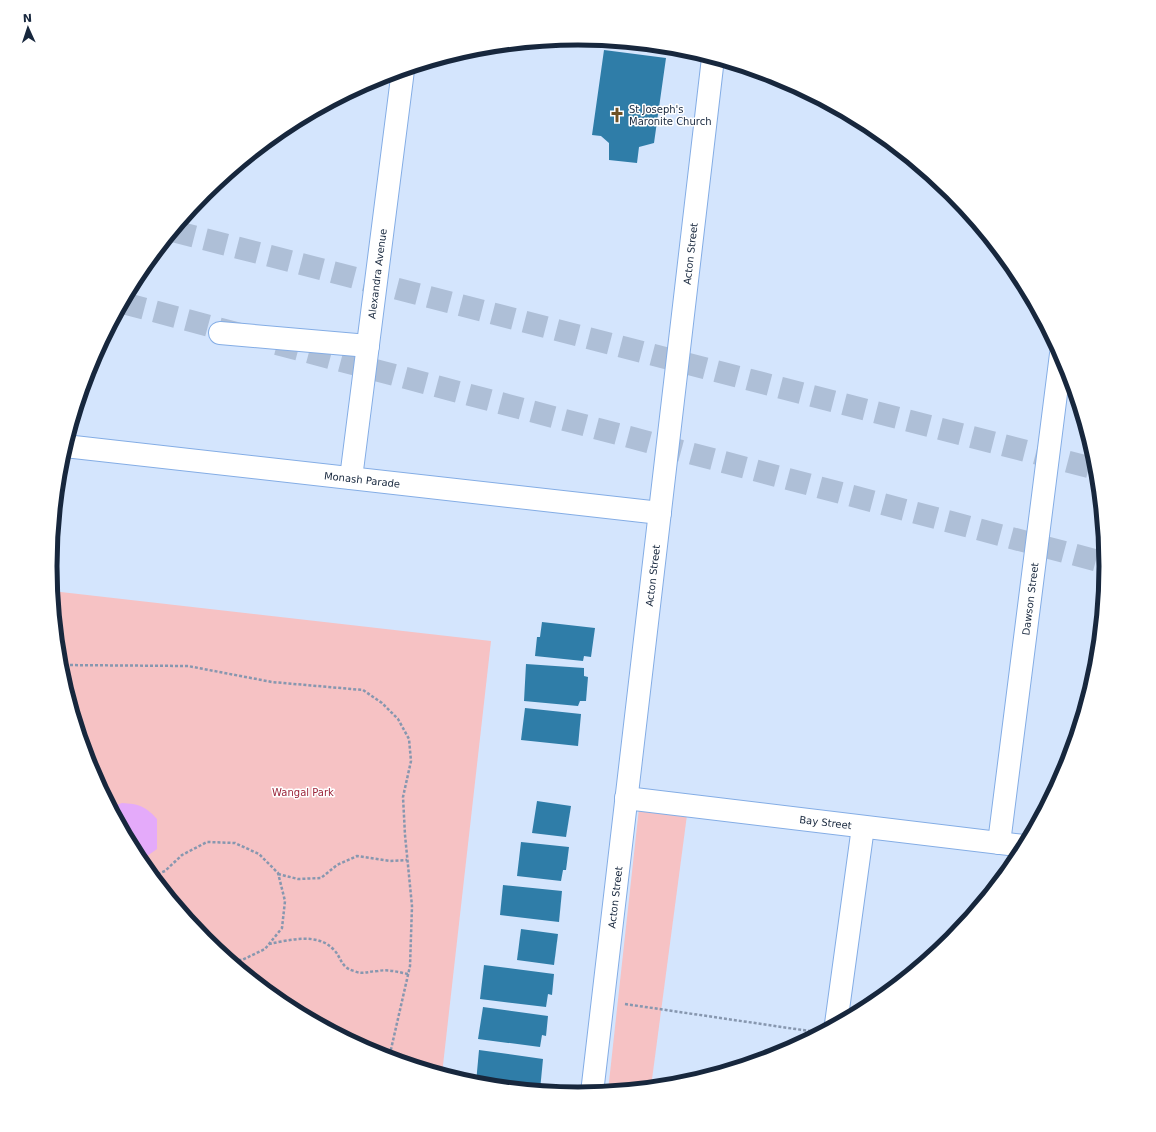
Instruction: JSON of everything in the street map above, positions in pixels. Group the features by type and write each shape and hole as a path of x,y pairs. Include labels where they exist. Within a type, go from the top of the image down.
{"street":[{"name":"Acton Street","path":"593,1087 713,63"},
{"name":"Alexandra Avenue","path":"351,478 402,76"},
{"path":"220,333 368,346"},
{"name":"Dawson Street","path":"999,843 1059,368"},
{"name":"Monash Parade","path":"71,447 660,513"},
{"name":"Bay Street","path":"626,798 1017,845"},
{"path":"837,1018 863,827"}],"path":[{"path":"66,665 188,666 272,682 362,690 382,703 398,719 409,739 411,761 403,797 412,906 408,974 390,1051"},
{"path":"158,873 165,870 182,855 208,842 235,843 259,854 278,873 298,879 321,878 337,865 357,856 390,861 407,860"},
{"path":"237,960 242,960 265,949 282,928 285,901 278,873"},
{"path":"269,944 294,939 315,939 334,949 341,964 354,971 366,973 378,970 408,974"},
{"path":"602,1001 812,1031"}],"green space":[{"name":"Wangal Park","path":"58,592 491,641 443,1069 379,1047 317,1017 289,999 234,958 186,910 145,855 127,826 97,765 75,701 67,668 61,634"},
{"path":"639,808 687,815 652,1082 609,1086"}],"shaded area":[{"path":"122,803 141,806 157,819 157,849 146,857 116,805"}],"building":[{"path":"604,50 666,58 654,143 639,147 637,163 609,160 609,143 601,136 592,135"},
{"path":"542,622 595,628 591,657 584,656 583,661 535,656 537,637 540,637"},
{"path":"526,664 584,668 584,676 588,677 586,701 580,701 578,706 524,701"},
{"path":"525,708 581,714 578,746 521,740"},
{"path":"537,801 571,806 566,837 532,833"},
{"path":"521,842 569,847 566,870 563,870 561,881 517,876"},
{"path":"503,885 562,891 559,922 500,915"},
{"path":"521,929 558,934 554,965 517,960"},
{"path":"484,965 554,974 552,995 548,994 546,1007 480,999"},
{"path":"483,1007 548,1016 546,1036 542,1035 540,1047 478,1039"},
{"path":"479,1050 543,1059 540,1086 510,1083 477,1077"}],"tunnel":[{"path":"178,232 1090,467"},
{"path":"128,304 240,334"},
{"path":"277,344 1099,561"}],"place":[{"name":"St Joseph's Maronite Church","path":"617,115"}]}
